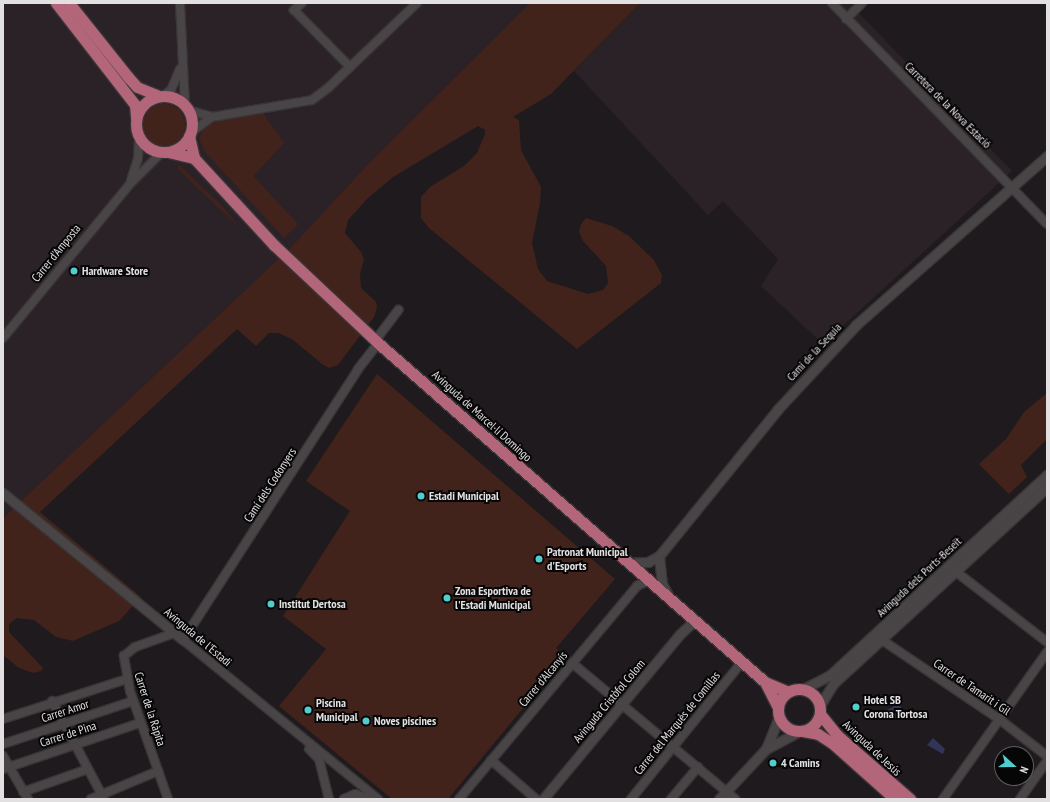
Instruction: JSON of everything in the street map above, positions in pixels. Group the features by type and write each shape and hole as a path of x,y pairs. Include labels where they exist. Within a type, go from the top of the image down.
{"main road":[{"path":"56,3 135,105 139,137 148,147 194,158"},
{"path":"69,3 137,87 161,96 175,98 186,108 191,125 190,134 180,146 165,152"},
{"path":"136,118 147,102 161,96"},
{"name":"Avinguda de Marcel·lí Domingo","path":"190,134 194,158 274,245 377,342 765,682 788,692"},
{"name":"Avinguda de Marcel·lí Domingo","path":"765,682 778,712"},
{"path":"803,689 813,694 820,709 814,725 800,732 787,728 778,712 781,699 788,692 803,689"},
{"name":"Avinguda de Jesús","path":"820,709 838,736 910,799"},
{"name":"Avinguda de Jesús","path":"800,732 818,734 832,743 895,799"}],"street":[{"path":"180,3 181,66 186,108 212,117"},
{"path":"302,3 294,10 350,67"},
{"path":"190,134 212,117 312,100 350,67 417,3"},
{"name":"Carretera de la Nova Estació","path":"832,3 1047,224"},
{"path":"846,19 862,3"},
{"path":"161,96 171,90 181,66"},
{"path":"129,185 138,158 139,137"},
{"name":"Carrer d'Amposta","path":"3,338 129,185 165,152"},
{"name":"Camí de la Sequia","path":"659,556 778,409 856,324 1047,156"},
{"name":"Camí dels Codonyers","path":"183,640 358,369 398,310"},
{"name":"Avinguda dels Ports-Beseït","path":"803,689 814,686 829,676 1047,475"},
{"name":"Avinguda dels Ports-Beseït","path":"820,709 829,688 1047,487"},
{"name":"Avinguda de l'Estadi","path":"3,492 295,734 336,764 378,799"},
{"path":"628,563 648,562 659,556 662,584 670,599"},
{"path":"955,571 1047,642"},
{"name":"Carrer d'Alcanyís","path":"459,799 637,586 650,580"},
{"name":"Avinguda Cristòfol Colom","path":"543,799 679,635 695,620"},
{"name":"Carrer de la Ràpita","path":"168,799 133,702 127,678 124,656 128,650 174,633"},
{"name":"Carrer de Tamarit i Gil","path":"882,640 999,719 1047,756"},
{"path":"943,799 1047,652"},
{"name":"Carrer del Marquès de Comillas","path":"631,799 674,748 742,662"},
{"path":"572,663 735,799"},
{"path":"3,719 52,701 127,678"},
{"path":"52,701 103,796"},
{"name":"Carrer Amor","path":"3,744 133,702"},
{"path":"766,749 778,712"},
{"name":"Carrer de Pina","path":"6,768 140,723"},
{"path":"719,799 766,749 800,732"},
{"path":"295,734 315,754 322,769 329,799"},
{"path":"3,756 6,768 25,795 88,768"},
{"path":"491,760 536,799"},
{"path":"1020,799 1047,761"},
{"path":"322,769 328,765 336,764"},
{"path":"671,799 698,767"},
{"path":"91,799 103,796 158,771"},
{"path":"344,799 355,794 370,799"}],"shaded area":[{"path":"3,3 530,3 369,163 292,246 3,518"},
{"path":"530,3 640,3 551,94 513,117 519,120 521,150 541,187 540,203 532,243 538,269 547,281 588,294 603,290 608,283 606,266 583,241 579,232 581,224 586,218 612,226 629,236 654,260 662,275 661,283 577,349 429,228 421,218 421,197 430,187 464,166 477,153 485,134 485,130 478,126 393,177 368,198 348,220 345,233 361,252 364,260 360,273 361,288 376,302 377,307 374,317 338,365 329,368 292,339 278,333 269,333 256,346 237,329 40,512 141,597 119,621 73,641 56,637 34,620 17,618 9,624 9,632 43,668 41,671 33,673 19,668 3,655 3,518 292,246 369,163"},
{"path":"640,3 849,3 1012,171 823,344 761,286 778,259 723,201 708,215 574,71"},
{"path":"164,104 179,110 185,125 179,140 164,146 149,140 143,125 149,110"},
{"path":"262,112 284,143 253,176 298,224 284,238 206,153 199,139 204,127 213,121"},
{"path":"179,165 224,208 239,227 178,169"},
{"name":"Zona Esportiva de l'Estadi Municipal","path":"377,374 615,579 556,648 566,656 448,799 392,799 279,706 326,649 283,616 350,511 306,481"},
{"path":"1047,393 1047,439 1021,465 1027,477 1009,494 979,464 1006,439 1024,412"}],"water":[{"path":"896,700 904,711 902,717 896,720 884,711 893,707"},
{"path":"933,738 945,749 943,754 927,745"}],"place":[{"name":"Hardware Store","path":"74,271"},
{"name":"Estadi Municipal","path":"421,496"},
{"name":"Patronat Municipal d'Esports","path":"539,559"},
{"name":"Zona Esportiva de l'Estadi Municipal","path":"447,598"},
{"name":"Institut Dertosa","path":"271,604"},
{"name":"Hotel SB Corona Tortosa","path":"856,707"},
{"name":"Piscina Municipal","path":"308,710"},
{"name":"Noves piscines","path":"366,721"},
{"name":"4 Camins","path":"773,763"}]}
